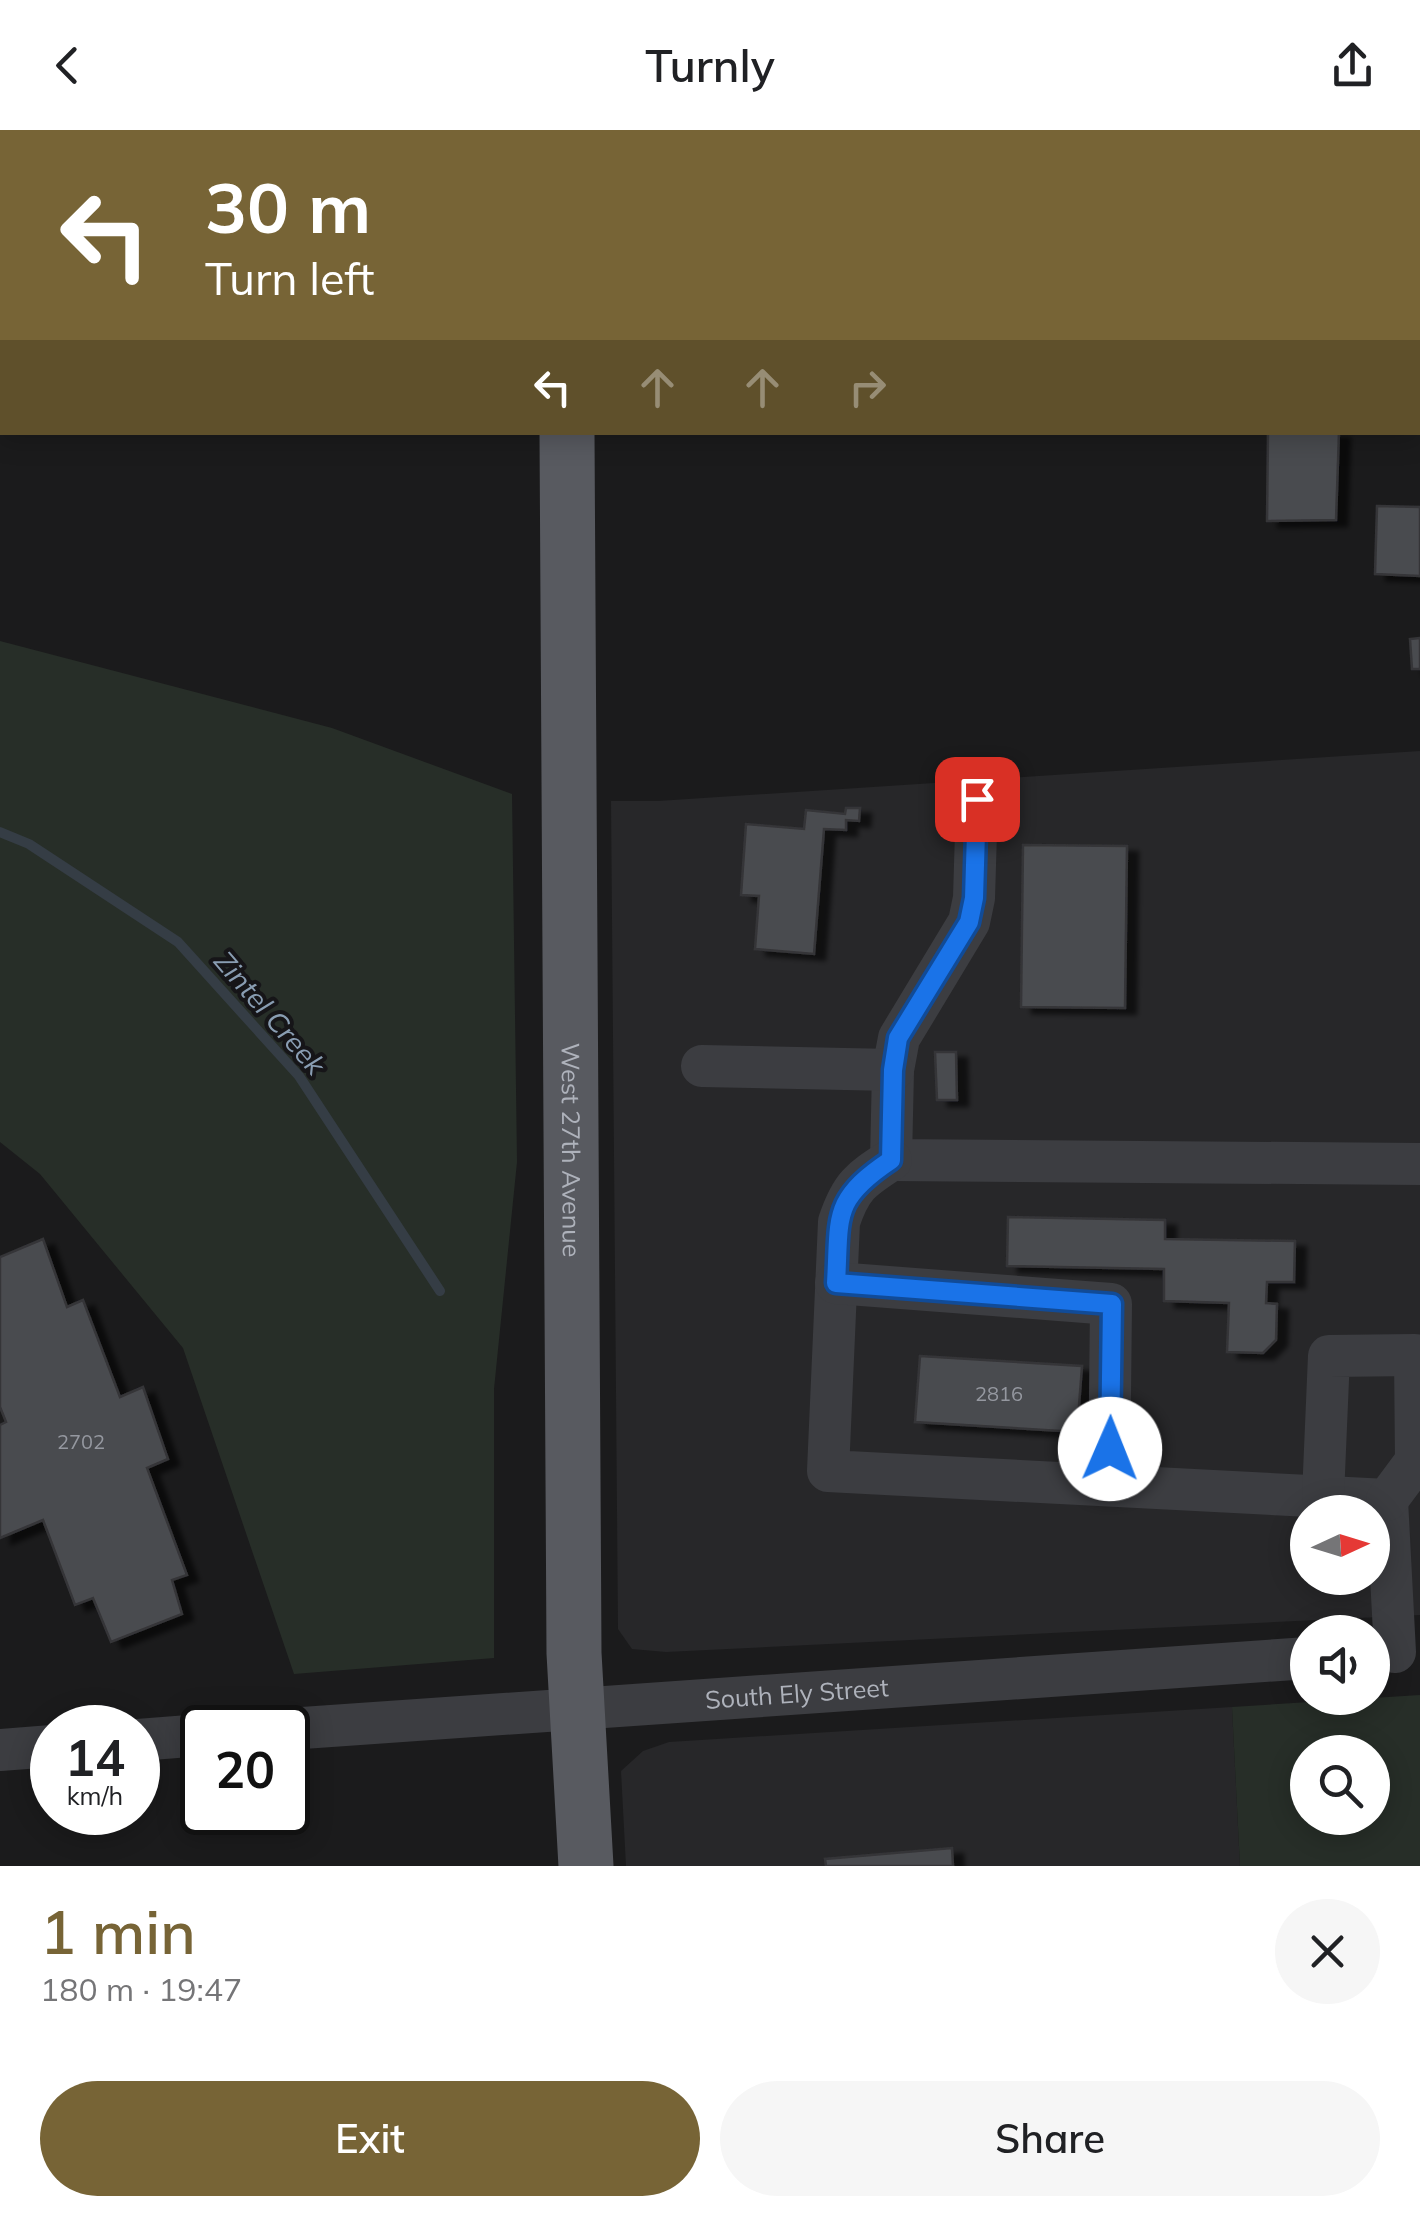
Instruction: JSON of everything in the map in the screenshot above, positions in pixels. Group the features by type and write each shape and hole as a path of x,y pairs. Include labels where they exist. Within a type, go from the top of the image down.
{"main road":[{"name":"West 27th Avenue","path":"566,435 574,1634 586,1866"}],"street":[{"path":"891,1160 893,1070 898,1038 969,922 974,898 977,799"},
{"path":"702,1066 893,1070"},
{"path":"1304,1495 828,1471 839,1222 848,1194 859,1181 891,1160 1420,1164"},
{"path":"836,1283 1112,1304 1110,1485"},
{"path":"1323,1495 1329,1356 1415,1355 1416,1461 1390,1495"},
{"path":"1390,1561 1396,1652"},
{"name":"South Ely Street","path":"310,1727 1290,1659"},
{"path":"0,1750 30,1748"}],"shaded area":[{"path":"0,641 332,728 512,794 517,1162 494,1389 494,1658 294,1674 183,1348 40,1174 0,1142"},
{"path":"1420,751 1420,1615 1290,1615 1290,1621 666,1652 632,1649 618,1629 611,801"},
{"path":"1420,1695 1420,1866 1240,1866 1232,1707 1290,1703 1290,1715 1390,1715 1390,1697"},
{"path":"1232,1707 1240,1866 626,1866 621,1771 643,1751 669,1742"}],"building":[{"path":"1268,435 1339,435 1336,520 1267,521"},
{"path":"1377,506 1420,507 1420,576 1375,574"},
{"path":"1420,638 1420,669 1412,669 1410,639"},
{"path":"846,808 860,808 859,821 846,820 846,830 824,829 814,954 755,949 759,896 741,895 746,824 804,829 806,810 845,814"},
{"path":"1023,845 1127,846 1125,1008 1021,1007"},
{"path":"935,1052 956,1052 957,1100 937,1100"},
{"path":"1008,1217 1165,1220 1165,1239 1295,1241 1294,1282 1267,1282 1266,1303 1277,1304 1276,1340 1263,1353 1227,1352 1229,1303 1164,1301 1164,1269 1007,1266"},
{"path":"43,1239 67,1307 83,1300 120,1397 143,1387 168,1459 147,1468 187,1575 172,1580 182,1614 111,1642 93,1598 75,1605 43,1520 0,1538 0,1425 6,1422 0,1407 0,1257"},
{"path":"920,1356 1082,1366 1077,1432 915,1422"},
{"path":"952,1848 953,1866 826,1866 825,1859"}],"waterway":[{"name":"Zintel Creek","path":"0,832 29,844 178,942 299,1076 440,1291"}],"route":[{"path":"977,799 974,898 969,922 898,1038 893,1070 891,1160 859,1181 848,1194 839,1222 836,1283 1112,1304 1110,1449"}]}
